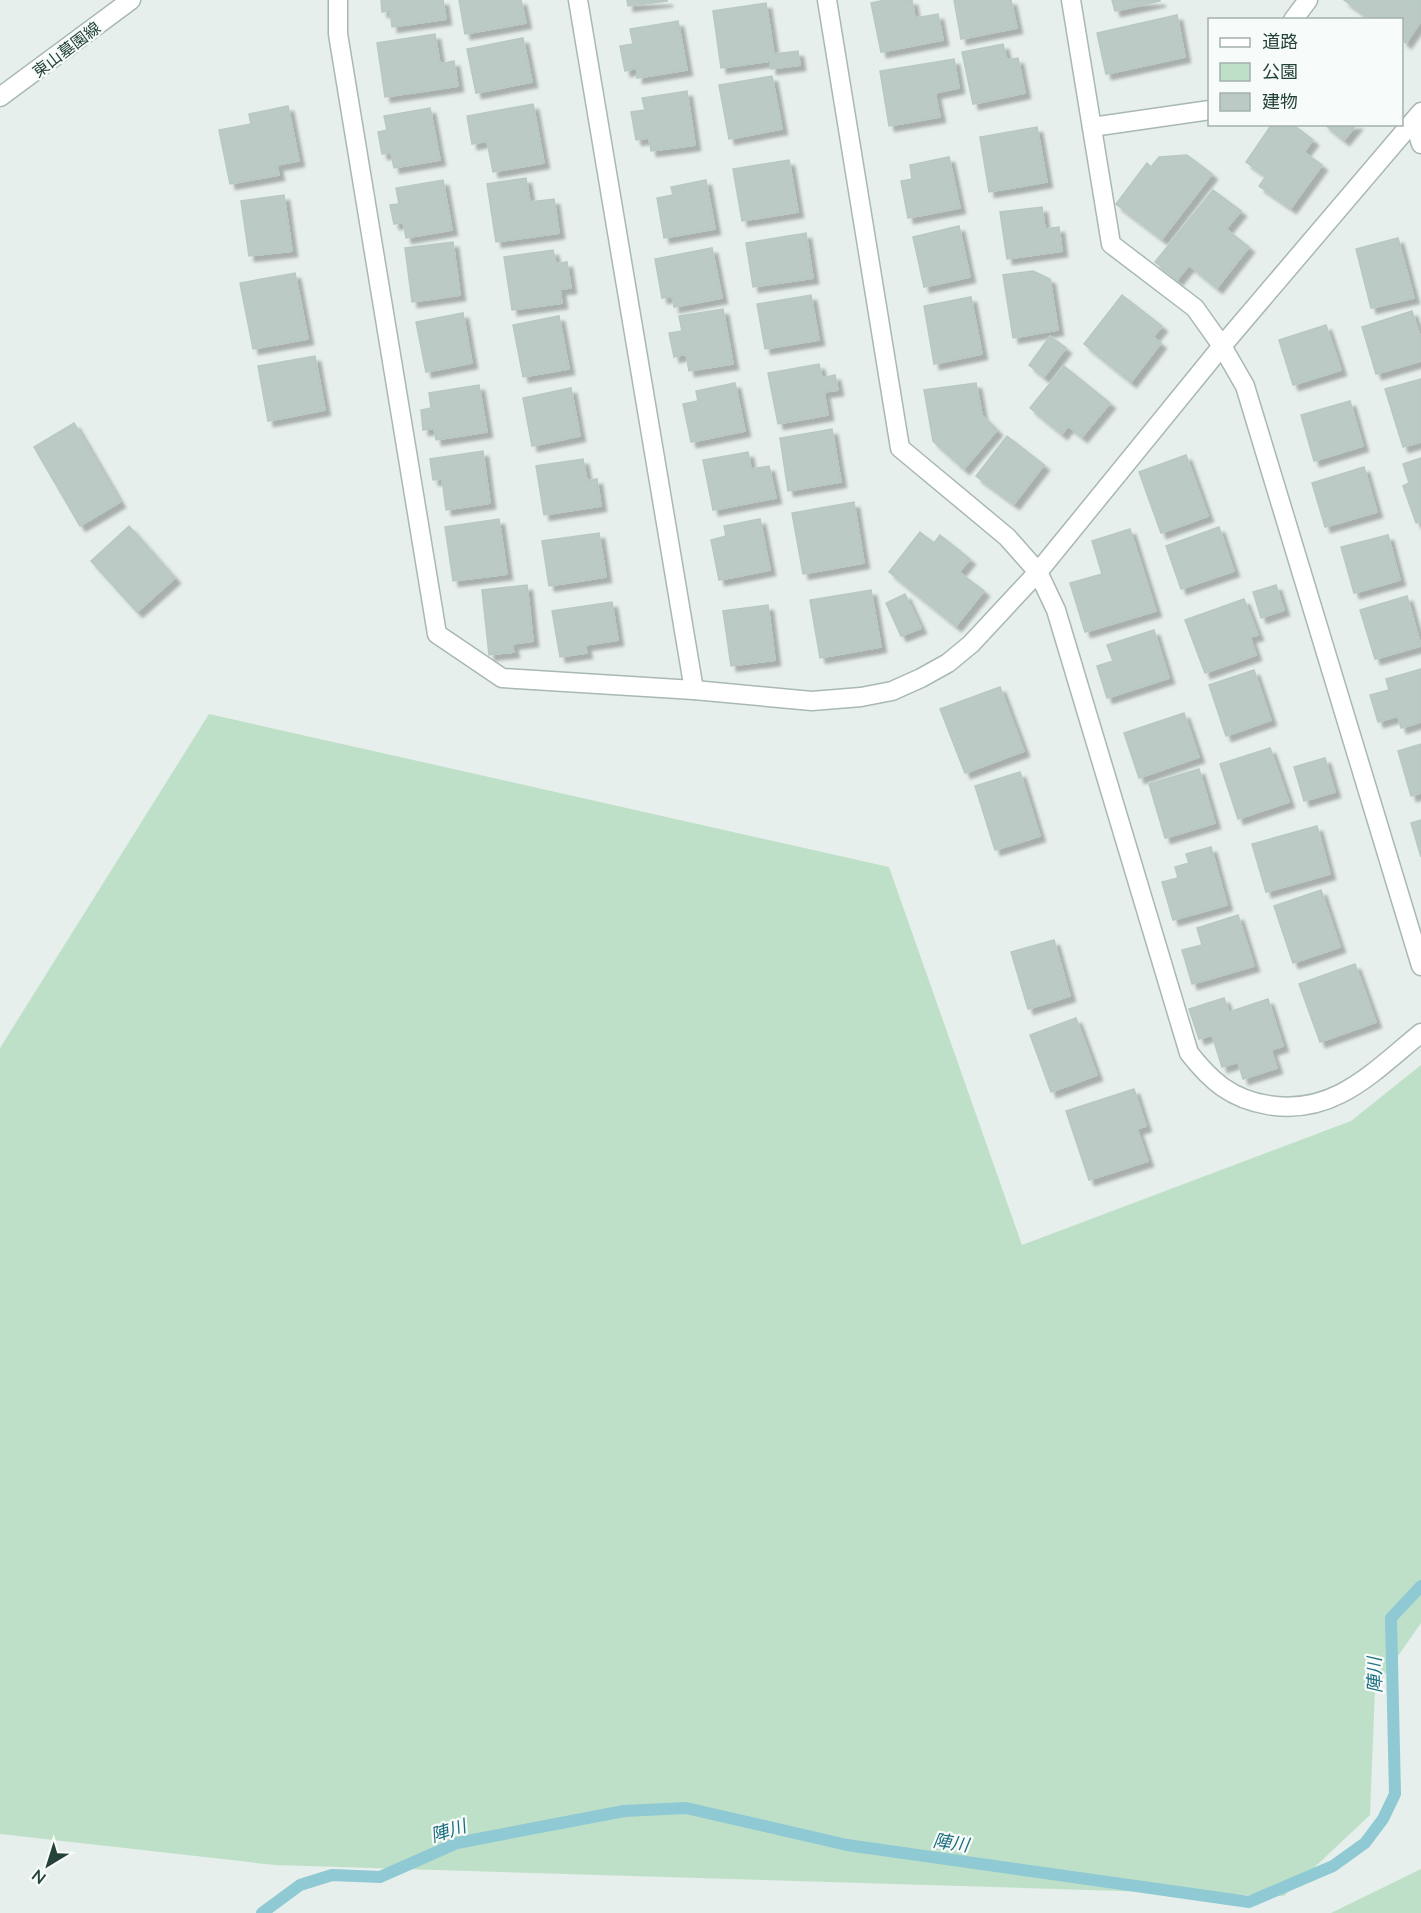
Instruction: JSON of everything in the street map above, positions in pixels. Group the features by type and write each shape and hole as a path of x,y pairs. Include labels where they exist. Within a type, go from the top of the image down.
{"street":[{"name":"東山墓園線","path":"0,97 131,0"},
{"path":"338,0 338,34 437,634 502,678 693,690 812,701 861,697 892,691 921,678 956,657 1038,572 1222,346 1418,116"},
{"path":"578,0 693,690"},
{"path":"827,0 900,448 1007,537 1038,572 1056,610 1190,1053 1211,1080 1235,1097 1288,1109 1318,1105 1344,1093 1421,1034"},
{"path":"1071,0 1111,244 1195,308 1222,346 1245,386 1421,966"},
{"path":"1294,18 1308,0"},
{"path":"1092,127 1208,110"},
{"path":"1418,116 1421,144"}],"green space":[{"path":"209,714 889,867 1022,1245 1351,1121 1421,1065 1421,1623 1375,1689 1370,1815 1284,1896 275,1865 0,1834 0,1048"},
{"path":"1421,1869 1421,1913 1331,1913"}],"building":[{"path":"381,0 443,0 446,19 392,27 390,11 382,12"},
{"path":"459,0 521,0 526,23 465,34"},
{"path":"627,0 667,0 667,1 628,6"},
{"path":"885,0 912,0 915,18 938,14 943,40 881,52 871,3"},
{"path":"954,0 1011,0 1017,28 961,39"},
{"path":"1112,0 1159,0 1160,1 1115,11"},
{"path":"1344,0 1421,0 1421,21 1406,43 1403,41 1403,18 1369,18"},
{"path":"766,3 774,54 798,51 800,65 771,69 770,61 721,68 713,11"},
{"path":"1177,15 1185,57 1106,74 1097,33"},
{"path":"678,21 687,70 637,78 637,68 625,71 620,46 633,44 630,29"},
{"path":"435,34 440,64 454,61 458,86 385,97 377,43"},
{"path":"523,38 532,82 476,93 467,49"},
{"path":"1003,44 1007,60 1018,58 1025,93 973,104 962,52"},
{"path":"954,59 959,88 935,93 940,117 889,126 880,71"},
{"path":"772,76 782,129 729,139 719,85"},
{"path":"687,91 695,145 651,151 649,138 636,140 631,112 645,110 642,98"},
{"path":"533,104 544,163 493,172 487,141 472,144 467,116"},
{"path":"288,106 299,161 277,165 279,175 230,184 219,130 251,124 249,114"},
{"path":"430,108 440,160 394,168 391,153 382,154 378,132 387,130 384,116"},
{"path":"1271,126 1295,126 1313,140 1304,152 1322,165 1291,208 1259,186 1266,176 1246,162"},
{"path":"1326,126 1355,126 1344,140"},
{"path":"1037,127 1047,182 989,192 980,137"},
{"path":"1187,155 1212,174 1162,239 1116,204 1147,163 1151,167 1159,157"},
{"path":"949,157 960,208 908,218 901,181 912,179 910,165"},
{"path":"789,160 798,212 742,221 733,169"},
{"path":"526,178 530,202 554,199 559,233 496,242 487,184"},
{"path":"443,180 452,230 406,238 403,222 394,224 390,205 399,204 396,188"},
{"path":"706,180 715,229 664,238 657,198 673,195 671,187"},
{"path":"1213,190 1241,211 1226,229 1249,247 1217,288 1189,265 1177,280 1155,262"},
{"path":"284,195 292,251 249,256 241,201"},
{"path":"1042,207 1045,229 1059,227 1062,251 1007,259 1000,212"},
{"path":"959,226 970,277 924,287 913,237"},
{"path":"806,233 813,278 753,287 746,243"},
{"path":"1398,238 1414,298 1371,308 1356,249"},
{"path":"453,242 460,295 412,302 405,248"},
{"path":"712,248 722,298 674,307 672,296 662,298 655,259"},
{"path":"553,250 556,264 567,262 571,288 560,289 562,303 512,310 504,257"},
{"path":"1033,271 1050,279 1058,330 1013,338 1003,275"},
{"path":"295,273 308,339 253,349 240,283"},
{"path":"811,295 819,340 765,349 757,304"},
{"path":"1122,295 1162,326 1153,337 1161,343 1131,382 1084,344"},
{"path":"971,297 982,354 934,364 924,306"},
{"path":"723,309 733,364 689,371 686,354 674,357 669,333 682,331 679,316"},
{"path":"1412,311 1421,339 1421,361 1376,374 1362,327"},
{"path":"463,313 472,363 426,372 416,322"},
{"path":"559,316 569,369 523,377 513,325"},
{"path":"1326,325 1341,370 1293,385 1279,340"},
{"path":"1050,336 1066,348 1044,377 1029,365"},
{"path":"315,356 325,410 268,421 258,366"},
{"path":"819,364 822,378 835,375 838,390 824,392 828,415 778,424 768,373"},
{"path":"1064,366 1110,403 1082,437 1068,426 1062,434 1030,408"},
{"path":"1421,379 1421,442 1403,447 1385,389"},
{"path":"735,383 745,431 691,442 683,404 698,401 696,391"},
{"path":"976,383 982,415 997,430 964,469 933,441 924,390"},
{"path":"479,385 487,432 436,440 434,428 423,430 421,410 431,408 429,393"},
{"path":"571,388 580,436 532,446 523,398"},
{"path":"1350,401 1363,446 1314,461 1301,415"},
{"path":"74,423 120,502 80,526 34,447"},
{"path":"832,429 841,482 788,491 780,438"},
{"path":"1007,436 1044,465 1014,504 976,476"},
{"path":"483,451 490,503 446,510 442,479 433,480 430,459"},
{"path":"748,452 751,469 769,466 776,498 713,510 703,460"},
{"path":"1186,455 1208,516 1161,533 1139,472"},
{"path":"1421,458 1421,522 1416,523 1403,486 1409,483 1403,464"},
{"path":"583,459 587,481 597,479 601,506 544,515 536,466"},
{"path":"1364,467 1377,512 1325,527 1312,483"},
{"path":"854,502 864,563 803,574 792,513"},
{"path":"499,519 507,574 453,581 445,527"},
{"path":"760,519 770,570 719,580 711,540 726,536 724,526"},
{"path":"129,526 175,578 137,612 91,561"},
{"path":"1219,527 1234,571 1181,589 1166,546"},
{"path":"1130,529 1156,611 1085,632 1070,583 1102,574 1092,541"},
{"path":"920,532 934,543 940,535 970,559 959,572 984,591 956,626 889,572"},
{"path":"599,533 606,577 549,586 542,541"},
{"path":"1388,535 1400,580 1354,593 1341,547"},
{"path":"527,585 533,641 512,644 514,652 489,655 482,590"},
{"path":"1276,585 1284,610 1261,618 1253,592"},
{"path":"871,590 881,647 820,658 810,600"},
{"path":"905,594 921,628 901,636 886,603"},
{"path":"1407,596 1421,646 1375,659 1360,610"},
{"path":"1244,599 1258,635 1250,637 1256,655 1205,673 1185,620"},
{"path":"612,602 618,640 585,645 587,653 560,657 552,611"},
{"path":"768,605 775,660 731,666 723,611"},
{"path":"1154,630 1169,678 1107,698 1097,666 1113,661 1107,645"},
{"path":"1421,669 1421,722 1401,728 1398,716 1378,722 1370,695 1389,690 1386,679"},
{"path":"1254,670 1271,720 1226,736 1209,685"},
{"path":"1000,687 1024,751 965,773 940,709"},
{"path":"1184,713 1199,757 1139,778 1124,733"},
{"path":"1421,744 1421,793 1411,796 1398,751"},
{"path":"1270,748 1289,802 1238,819 1220,764"},
{"path":"1325,758 1335,792 1304,801 1294,767"},
{"path":"1199,769 1215,823 1165,838 1149,784"},
{"path":"1020,772 1040,836 995,850 975,786"},
{"path":"1421,820 1421,857 1411,823"},
{"path":"1317,826 1330,874 1266,892 1252,844"},
{"path":"1211,847 1227,905 1173,920 1162,882 1178,878 1175,867 1189,863 1186,854"},
{"path":"1321,890 1340,947 1293,963 1274,906"},
{"path":"1238,915 1254,966 1192,984 1182,950 1202,945 1197,928"},
{"path":"1054,940 1070,996 1028,1009 1011,952"},
{"path":"1355,964 1376,1022 1320,1042 1299,984"},
{"path":"1224,998 1229,1012 1268,999 1283,1046 1271,1050 1277,1068 1243,1079 1238,1062 1222,1067 1212,1035 1199,1039 1189,1009"},
{"path":"1076,1018 1097,1075 1051,1092 1030,1035"},
{"path":"1134,1089 1146,1126 1137,1129 1148,1161 1089,1180 1066,1111"}],"waterway":[{"name":"陣川","path":"262,1913 300,1885 332,1875 380,1877 457,1843 624,1811 686,1808 847,1845 1249,1902 1333,1866 1365,1843 1383,1819 1395,1794 1391,1618 1421,1586"}]}
